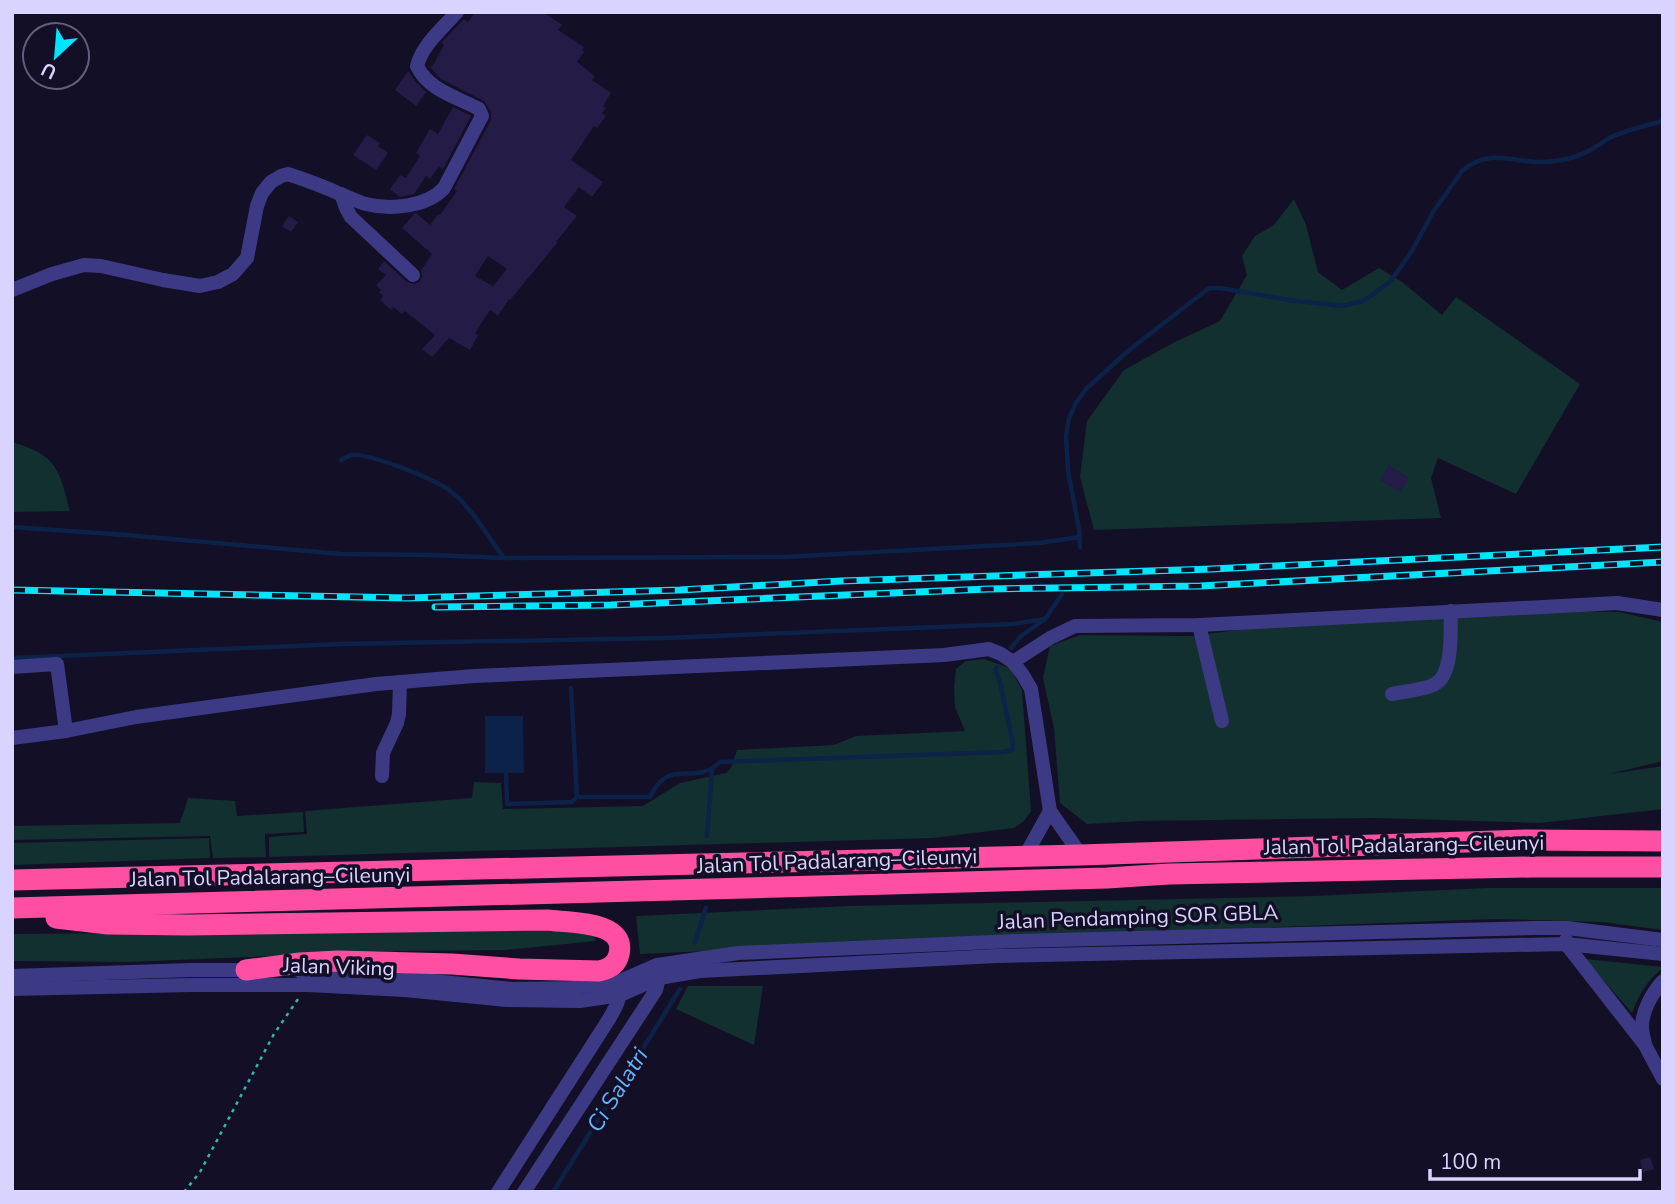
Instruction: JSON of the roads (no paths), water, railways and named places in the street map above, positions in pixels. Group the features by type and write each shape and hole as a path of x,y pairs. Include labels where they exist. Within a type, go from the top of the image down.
{"highway":[{"path":"1613,841 1663,828"},
{"name":"Jalan Tol Padalarang–Cileunyi","path":"12,880 1081,855 1525,840 1663,841"},
{"name":"Jalan Tol Padalarang–Cileunyi","path":"12,910 1107,878 1197,873 1663,867"},
{"path":"12,910 108,924 245,925 547,920 606,928 616,936 620,949 614,964 599,971 338,961 246,970"}],"street":[{"path":"12,290 84,265 200,286 218,282 233,274 247,258 262,193 271,182 288,174 363,204 377,206 407,205 438,194 444,188 482,116 479,109 426,81 417,66 424,50 457,12"},
{"path":"341,194 351,217 413,275"},
{"path":"1013,662 1050,638 1075,626 1199,625 1617,603 1663,610"},
{"path":"1392,694 1435,684 1443,678 1448,667 1451,611"},
{"path":"1199,625 1222,721"},
{"path":"12,738 66,731 136,717 400,682 474,676 944,655 989,649 1013,662 1031,689 1050,811 1081,855"},
{"path":"12,667 57,664 66,731"},
{"path":"382,776 383,753 399,714 400,682"},
{"path":"1025,856 1050,811"},
{"path":"1567,928 1566,944 1645,1045 1663,1079"},
{"name":"Jalan Pendamping SOR GBLA","path":"658,971 738,953 1015,941 1567,928 1663,940"},
{"name":"Jalan Pendamping SOR GBLA","path":"658,971 713,971 997,956 1566,944 1663,954"},
{"name":"Jalan Viking","path":"12,976 246,970 325,973 513,989 620,988"},
{"path":"524,1192 656,990 658,971"},
{"name":"Jalan Viking","path":"12,989 307,985 405,990 507,1000 580,1001 620,988 658,971"},
{"path":"1645,1045 1642,1027 1647,1006 1663,981"},
{"path":"498,1192 619,1001 620,988"},
{"path":"580,1001 591,1006 597,1015 600,1032"}],"water":[{"path":"485,716 523,716 524,773 485,773"}],"waterway":[{"path":"1080,547 1068,471 1066,436 1069,418 1076,403 1086,389 1128,351 1209,288 1342,306 1363,301 1390,282 1412,251 1433,212 1462,171 1472,164 1490,158 1540,162 1562,160 1584,153 1618,134 1663,121"},
{"path":"341,460 351,455 373,458 404,468 445,488 467,507 504,558"},
{"path":"12,527 341,554 504,558 784,557 1039,543 1080,537"},
{"path":"1011,648 1021,636 1045,619 1062,594"},
{"path":"12,658 341,644 665,638 1013,624 1045,619"},
{"path":"571,688 577,797 650,797 666,777 701,773 720,762 1012,750 1000,682 995,670 997,667"},
{"name":"Ci Salatri","path":"707,836 712,770"},
{"path":"506,772 507,804 572,802 577,797"},
{"name":"Ci Salatri","path":"695,942 706,908"},
{"name":"Ci Salatri","path":"553,1192 680,989"}],"railway":[{"path":"12,590 408,598 1212,569 1663,547"},
{"path":"435,607 611,605 988,589 1200,586 1663,562"}]}
